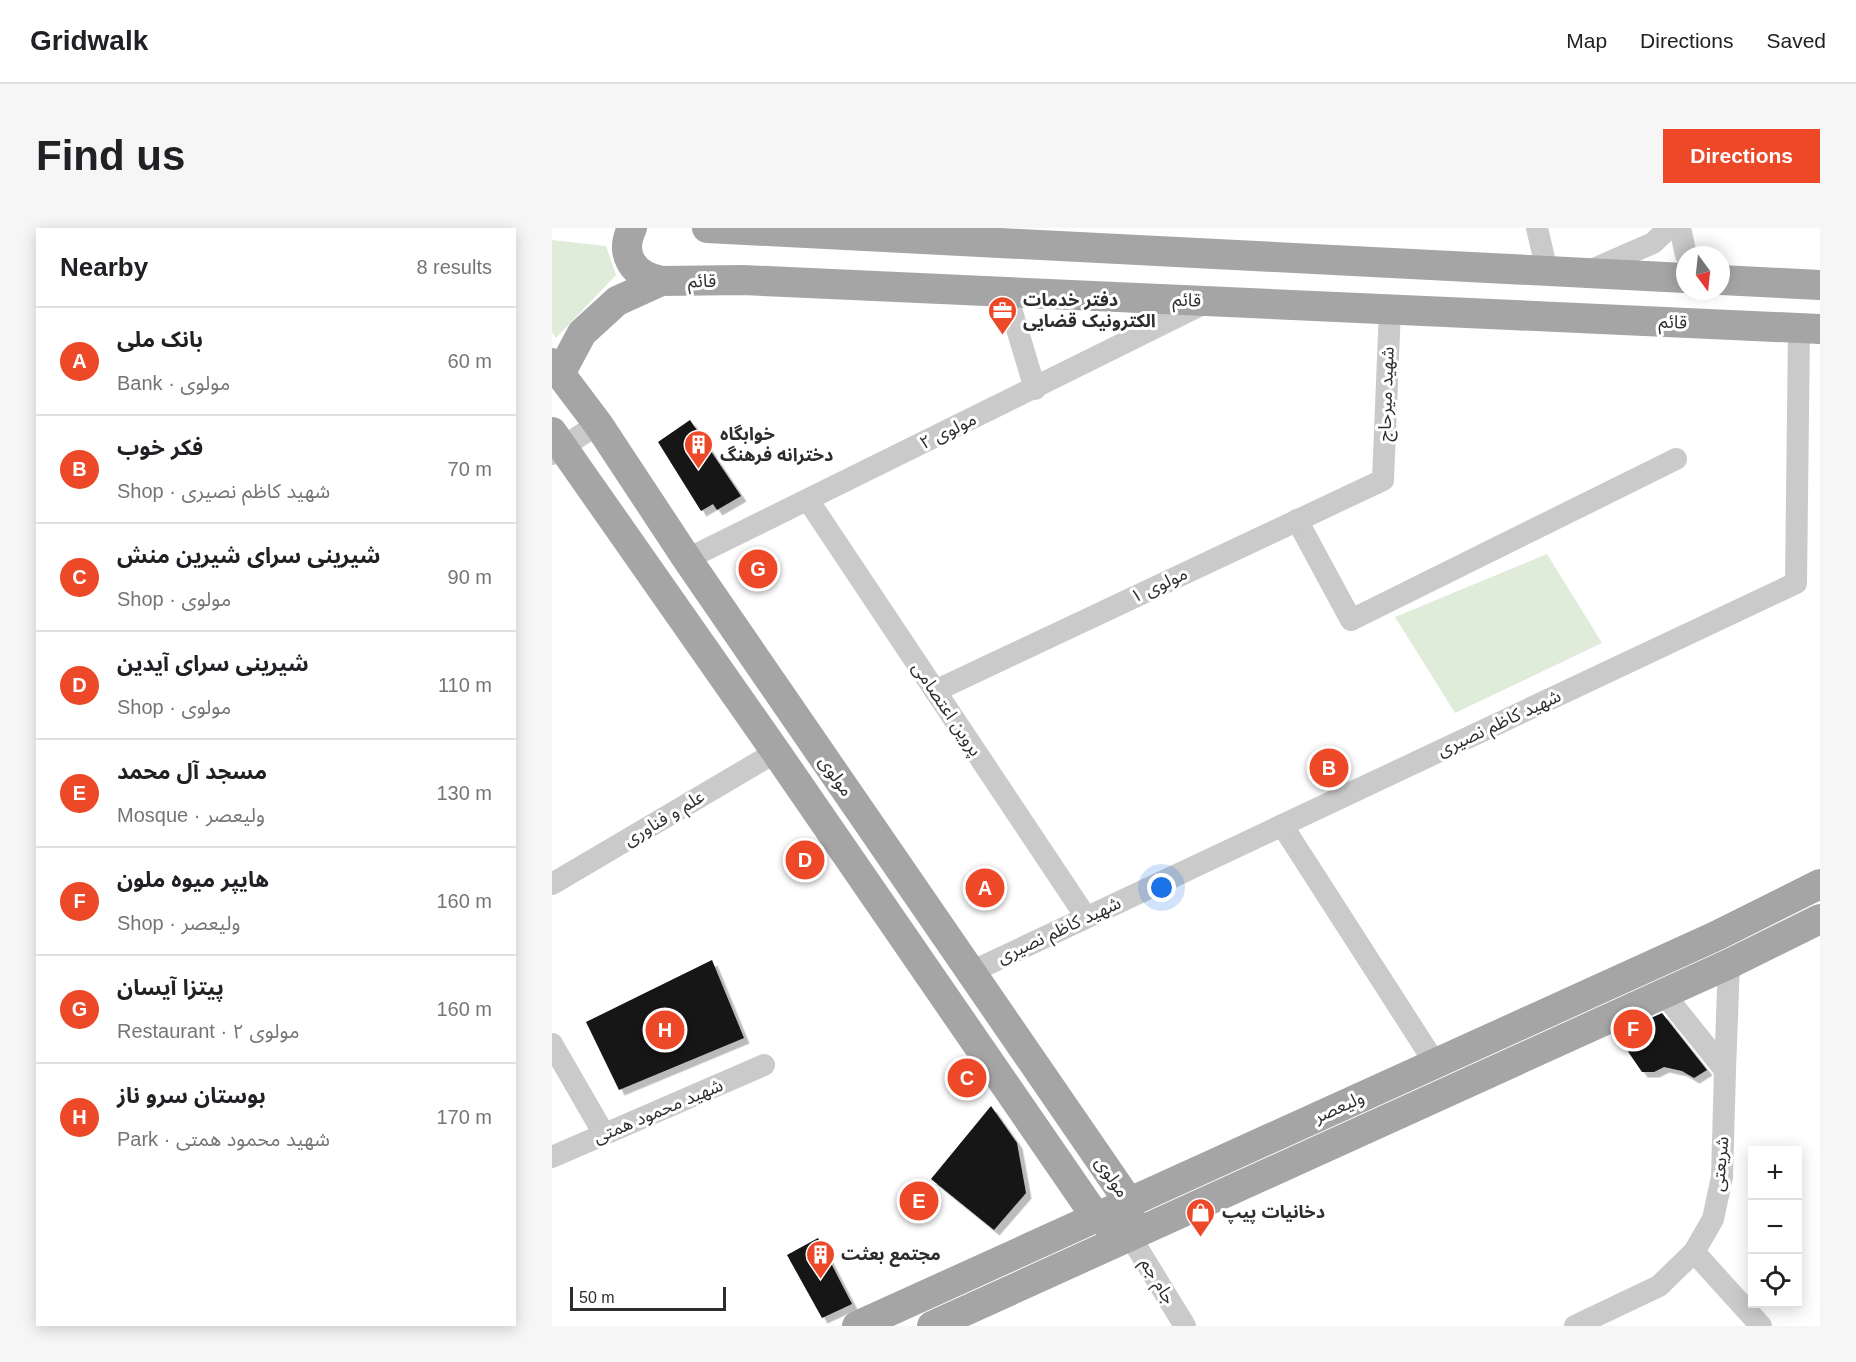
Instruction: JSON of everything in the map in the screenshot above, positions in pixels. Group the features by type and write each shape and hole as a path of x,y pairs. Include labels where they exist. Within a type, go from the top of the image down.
{"main road":[{"path":"632,228 627,248 630,261 638,272 648,279 661,281"},
{"path":"707,228 1676,278"},
{"name":"قائم","path":"556,369 582,333 617,301 661,281 743,280 1809,328"},
{"path":"1730,280 1820,285"},
{"name":"مولوی","path":"555,444 776,752 1096,1218 1130,1236 1129,1202 687,559 598,424 556,369"},
{"path":"776,752 806,732"},
{"name":"ولیعصر","path":"856,1326 1716,936 1820,884"},
{"name":"ولیعصر","path":"932,1326 1664,994 1820,919"},
{"path":"1716,936 1729,964"},
{"path":"1650,966 1664,994"}],"street":[{"path":"1034,244 1061,228"},
{"path":"1537,228 1546,271"},
{"path":"1583,273 1653,243 1670,228"},
{"path":"1680,228 1684,246"},
{"path":"1006,292 1035,388"},
{"name":"مولوی ۲","path":"687,559 1209,301"},
{"name":"شهید میرحاج","path":"1383,480 1390,309"},
{"name":"شهید کاظم نصیری","path":"971,972 1796,583 1809,328"},
{"path":"555,444 598,424"},
{"path":"1297,520 1351,620 1676,459"},
{"name":"مولوی ۱","path":"935,691 1383,480"},
{"name":"پروین اعتصامی","path":"808,500 1086,917"},
{"name":"علم و فناوری","path":"552,885 776,752"},
{"path":"1282,825 1435,1063"},
{"name":"شریعتی","path":"1575,1326 1659,1286 1694,1252 1713,1219 1722,1177 1729,964"},
{"path":"1664,994 1725,1070"},
{"path":"552,1044 604,1134"},
{"name":"شهید محمود همتی","path":"552,1157 764,1065"},
{"name":"جام جم","path":"1130,1236 1185,1326"},
{"path":"1694,1252 1761,1326"}],"green space":[{"path":"552,240 606,246 616,275 556,338 552,332"},
{"path":"1547,554 1602,643 1455,713 1395,617"}],"building":[{"name":"خوابگاه دخترانه فرهنگ","path":"690,420 741,496 717,510 713,504 701,511 658,442"},
{"path":"712,960 744,1038 619,1090 586,1022"},
{"path":"1662,1013 1707,1070 1694,1078 1682,1071 1664,1067 1654,1072 1642,1072 1616,1034"},
{"path":"991,1106 1017,1143 1026,1193 994,1230 931,1179"},
{"name":"مجتمع بعثت","path":"818,1238 852,1304 822,1318 787,1255"}],"place":[{"name":"دفتر خدمات الکترونیک قضایی","path":"1002,336"},
{"name":"خوابگاه دخترانه فرهنگ","path":"699,470"},
{"name":"پیتزا آیسان","path":"758,569"},
{"name":"فکر خوب","path":"1329,768"},
{"name":"شیرینی سرای آیدین","path":"805,860"},
{"name":"بانک ملی","path":"985,888"},
{"name":"هایپر میوه ملون","path":"1633,1029"},
{"name":"بوستان سرو ناز","path":"665,1030"},
{"name":"شیرینی سرای شیرین منش","path":"967,1078"},
{"name":"مسجد آل محمد","path":"919,1201"},
{"name":"دخانیات پیپ","path":"1201,1238"},
{"name":"مجتمع بعثت","path":"820,1280"}]}
